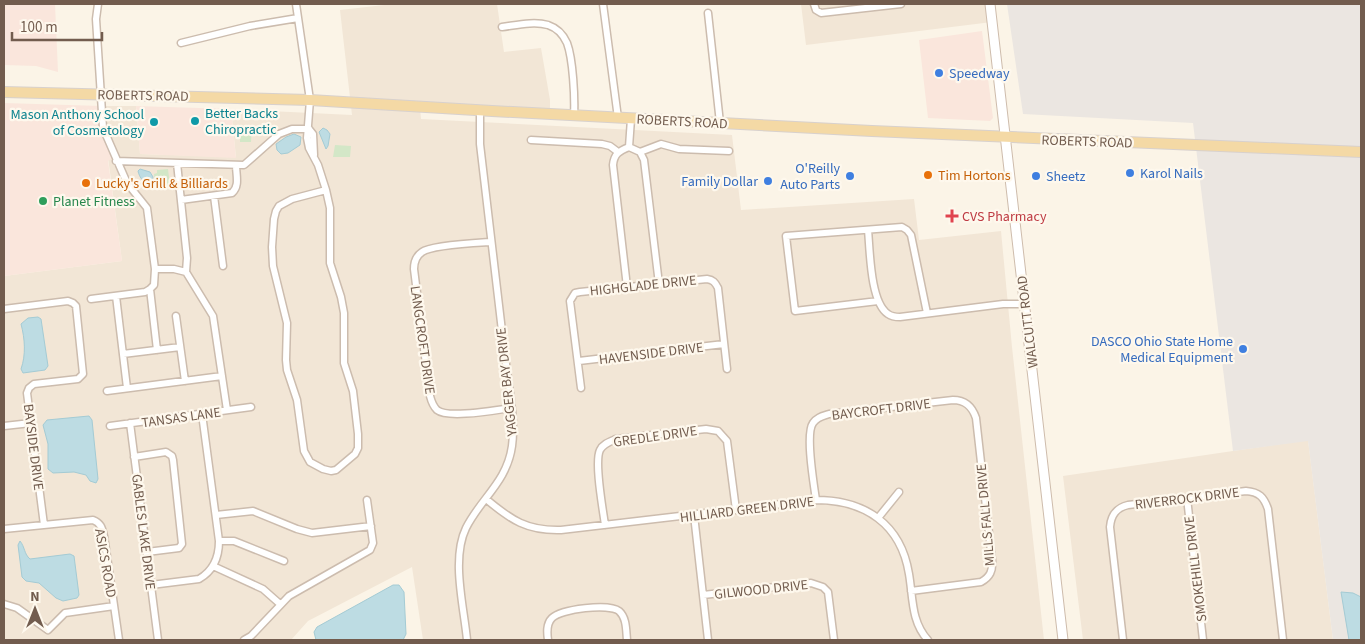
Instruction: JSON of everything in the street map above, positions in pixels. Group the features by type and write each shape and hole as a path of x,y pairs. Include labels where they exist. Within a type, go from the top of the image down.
{"main road":[{"name":"ROBERTS ROAD","path":"4,92 310,100 631,119 1361,152"}],"street":[{"path":"92,299 145,292 154,285 155,269 147,208 127,183 103,128 96,19 98,4"},
{"path":"296,4 310,100 307,138 309,148 314,155 326,190 330,208 330,263 344,313 344,363 353,391 359,444 355,454 336,470 331,471 323,470 310,462 304,451 297,400 286,360 287,323 273,266 272,247 274,219 279,206 292,199 326,190"},
{"path":"603,4 618,118"},
{"path":"814,4 816,10 821,13 901,4"},
{"name":"WALCUTT ROAD","path":"990,4 1063,640"},
{"path":"708,13 720,123"},
{"path":"181,43 250,26 298,18"},
{"path":"502,27 539,23 556,29 563,36 570,52 574,116"},
{"name":"YAGGER BAY DRIVE","path":"467,640 459,557 465,529 504,474 512,444 511,408 480,144 480,111"},
{"path":"629,147 631,119"},
{"path":"116,161 247,164 279,134 292,129 309,129"},
{"path":"532,140 602,144 610,146 618,152"},
{"path":"640,152 661,144 679,149 729,151"},
{"path":"627,287 613,165 614,158 618,152 629,147 640,152 644,160 659,284"},
{"path":"176,163 187,258 186,272 213,316 227,410"},
{"path":"181,200 234,192 237,187 236,165"},
{"path":"214,196 223,266"},
{"path":"878,301 795,311 786,236 902,228 907,230 911,236 927,313"},
{"path":"868,230 873,277 878,301 887,314 900,317 1003,304 1025,304"},
{"name":"LANGCROFT DRIVE","path":"491,242 432,248 418,255 414,269 430,396 434,406 437,410 453,414 511,408"},
{"path":"155,269 174,269 186,272"},
{"name":"HIGHGLADE DRIVE","path":"578,361 570,301 572,296 580,292 707,278 716,283 718,288 724,344"},
{"path":"150,289 157,350"},
{"path":"116,296 127,388"},
{"name":"BAYSIDE DRIVE","path":"4,309 68,301 76,306 83,374 78,378 34,384 27,393 44,525"},
{"path":"176,316 185,381"},
{"path":"724,344 727,369"},
{"name":"HAVENSIDE DRIVE","path":"578,361 724,344"},
{"path":"123,354 180,347"},
{"path":"578,361 581,388"},
{"path":"107,390 222,376"},
{"name":"BAYCROFT DRIVE","path":"816,500 809,437 810,427 817,418 829,414 953,400 962,401 969,405"},
{"name":"MILLS FALL DRIVE","path":"911,591 981,582 986,580 992,571 976,418 969,405"},
{"name":"TANSAS LANE","path":"110,426 251,408"},
{"path":"151,586 198,579 213,566 219,552 216,515 202,414"},
{"path":"4,426 32,423"},
{"name":"GABLES LAKE DRIVE","path":"130,423 158,640"},
{"name":"GREDLE DRIVE","path":"605,525 598,456 601,448 608,442 616,439 706,429 718,431 727,441 729,447 736,510"},
{"path":"134,457 166,452 172,456 173,460 182,544 178,548 147,552"},
{"name":"RIVERROCK DRIVE","path":"1123,640 1110,528 1114,512 1120,507 1128,505 1246,491 1261,495 1268,509 1283,640"},
{"path":"878,518 899,492"},
{"name":"SMOKEHILL DRIVE","path":"1187,498 1203,640"},
{"name":"HILLIARD GREEN DRIVE","path":"486,499 517,522 531,528 546,530 561,530 816,500 833,500 849,503 864,509 878,518 891,531 900,544 905,558 917,623 928,640"},
{"path":"244,640 251,636 289,596 370,550 373,543 367,500"},
{"path":"216,515 253,511 296,529 312,533 370,526"},
{"path":"694,515 708,640"},
{"name":"ASICS ROAD","path":"4,530 93,520 99,522 104,536 119,640"},
{"path":"219,541 234,540 284,561"},
{"path":"213,566 263,590 280,604"},
{"name":"GILWOOD DRIVE","path":"703,595 811,583 818,584 828,592 834,640"},
{"path":"4,604 18,608 48,630 65,613 114,606"},
{"path":"548,640 547,628 552,618 558,614 565,611 607,607 619,612 623,617 627,640"}],"shaded area":[{"path":"4,4 55,4 58,72 36,66 4,65"},
{"path":"393,4 497,4 504,52 541,48 550,100 550,114 420,108 421,119 732,135 741,210 914,199 919,240 1001,231 1044,640 423,640 412,567 308,621 291,640 4,640 4,276 122,261 101,106 136,106 140,154 236,157 231,109 352,115 340,10"},
{"path":"801,4 990,4 992,22 806,45"},
{"path":"1007,4 1361,4 1361,640 1333,640 1308,441 1233,451 1193,123 1023,114"},
{"path":"982,31 993,118 990,121 928,118 919,40"},
{"path":"4,103 101,106 101,118 114,157 108,161 122,261 4,276"},
{"path":"136,106 231,109 236,158 140,154"},
{"path":"1308,440 1333,640 1083,640 1063,476"}],"green space":[{"path":"240,125 252,125 251,142 240,142"},
{"path":"335,145 351,146 350,157 333,157"},
{"path":"168,169 170,186 160,187 155,185 154,174 157,173 157,170"}],"water":[{"path":"323,128 330,134 326,149 319,132"},
{"path":"294,134 301,137 300,145 288,153 281,154 277,150 276,144"},
{"path":"140,169 150,172 153,177 151,186 141,178 138,171"},
{"path":"38,317 41,319 48,366 45,370 23,373 21,369 24,347 21,324 28,318"},
{"path":"89,416 92,420 98,479 96,483 90,481 86,475 74,472 53,473 48,469 48,444 43,425 47,420"},
{"path":"20,541 30,559 70,554 74,556 79,595 77,598 63,601 56,598 39,583 26,581 22,577 18,545"},
{"path":"393,585 399,585 404,592 406,634 403,640 316,640 314,632 317,627"},
{"path":"1341,592 1353,593 1361,597 1361,640 1349,640"}],"place":[{"name":"Speedway","path":"939,73"},
{"name":"Better Backs Chiropractic","path":"195,121"},
{"name":"Mason Anthony School of Cosmetology","path":"154,122"},
{"name":"Karol Nails","path":"1130,173"},
{"name":"Tim Hortons","path":"928,175"},
{"name":"O'Reilly Auto Parts","path":"850,176"},
{"name":"Sheetz","path":"1036,176"},
{"name":"Family Dollar","path":"768,181"},
{"name":"Lucky's Grill & Billiards","path":"86,183"},
{"name":"Planet Fitness","path":"43,201"},
{"name":"CVS Pharmacy","path":"952,216"},
{"name":"DASCO Ohio State Home Medical Equipment","path":"1243,349"}]}
